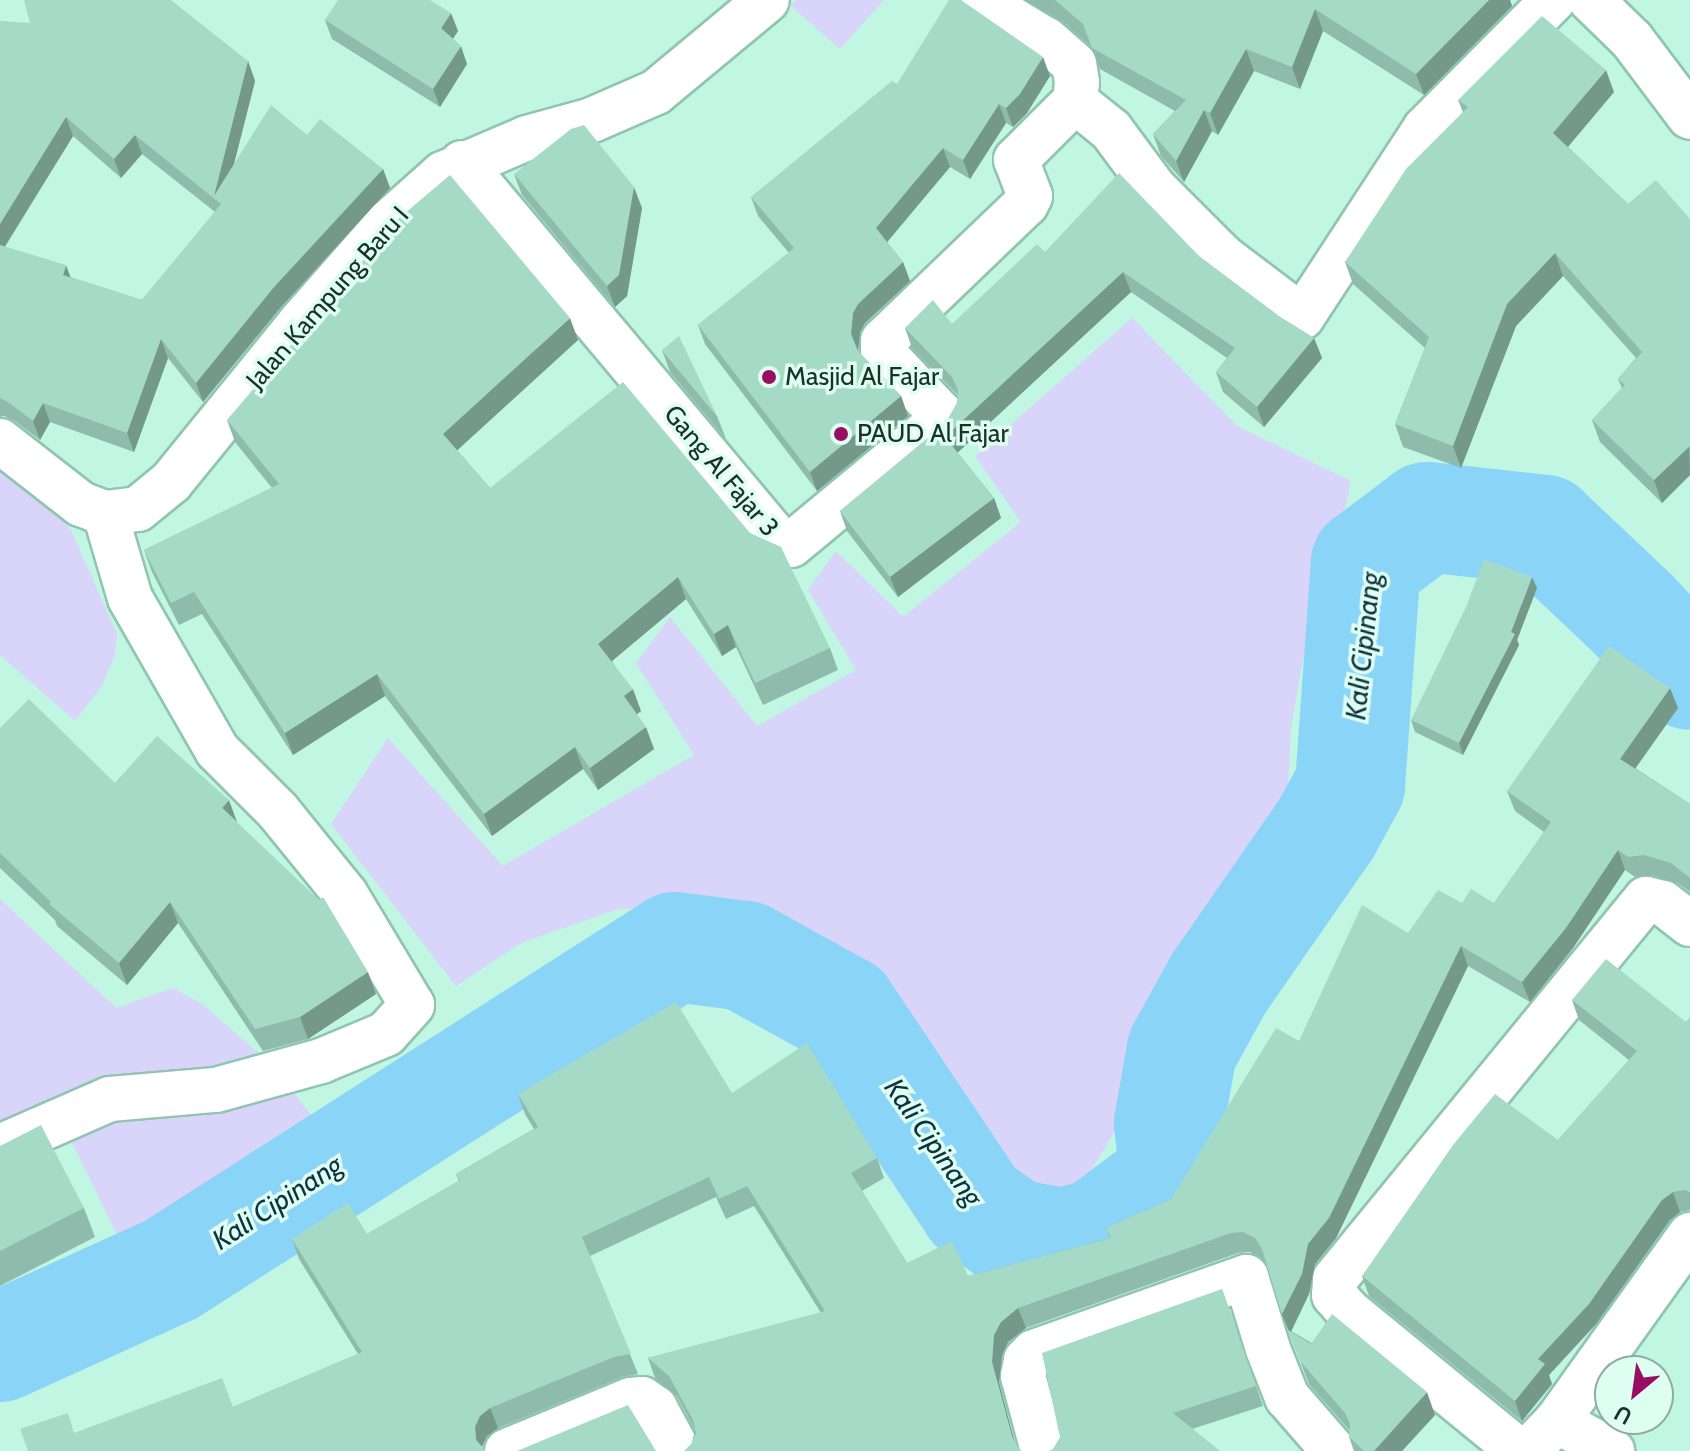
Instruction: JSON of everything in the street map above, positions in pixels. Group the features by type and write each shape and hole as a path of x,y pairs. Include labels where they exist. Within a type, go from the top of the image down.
{"street":[{"name":"Jalan Kampung Baru I","path":"105,513 138,509 171,482 300,323 388,223 443,174 462,163 527,138 592,120 656,92 767,0"},
{"path":"980,0 1046,40 1074,64 1077,82 1075,101 1111,130 1154,188 1223,257 1302,317 1425,129 1553,0"},
{"path":"1591,0 1632,40 1690,117"},
{"name":"Gang Al Fajar 3","path":"462,163 777,539 791,545 937,424 941,414 883,353 883,341 1026,204 1030,196 1016,160 1075,101"},
{"path":"0,441 81,504 105,513 130,598 217,750 278,811 346,895 412,1005 386,1034 321,1061 216,1090 110,1099 0,1147"},
{"path":"1519,1451 1348,1311 1334,1295 1335,1279 1646,899 1663,903 1690,924"},
{"path":"1612,1451 1543,1436 1690,1235"},
{"path":"1043,1451 1023,1376 1026,1360 1034,1352 1246,1277 1268,1349 1287,1397 1334,1451"},
{"path":"507,1451 631,1400 642,1399 655,1408 678,1451"}],"shaded area":[{"path":"796,0 884,0 840,49 791,6"},
{"path":"1132,318 1237,426 1351,481 1344,513 1327,544 1302,664 1291,728 1287,806 1277,852 1205,937 1114,1133 1078,1192 1054,1205 1030,1207 1001,1187 917,1068 896,1025 868,992 777,937 751,927 682,906 618,909 521,943 456,986 331,824 388,738 503,866 694,755 636,663 670,617 757,726 856,670 808,590 836,551 903,617 1021,522 975,456"},
{"path":"0,468 40,491 71,530 117,634 115,654 103,684 75,721 0,655"},
{"path":"0,899 116,1008 173,988 202,1004 270,1063 327,1135 171,1238 134,1247 119,1239 67,1132 0,1153"}],"building":[{"path":"24,0 171,0 248,61 214,196 271,105 307,135 320,119 383,169 274,287 196,383 161,339 127,433 43,403 33,421 0,398 0,245 66,265 63,275 142,300 221,204 135,135 114,159 66,117 0,224 0,21 30,23"},
{"path":"338,0 430,0 451,13 441,28 461,46 433,89 325,20"},
{"path":"949,0 961,0 1043,57 1020,94 1006,108 999,104 963,160 943,148 876,228 903,262 858,304 853,313 851,334 858,351 901,396 810,472 698,325 794,248 751,197 892,81 897,84"},
{"path":"1055,0 1489,0 1416,74 1315,9 1292,67 1246,49 1210,113 1204,110 1176,161 1153,134 1186,100 1092,48 1083,24"},
{"path":"1542,16 1606,70 1553,133 1628,204 1656,180 1690,219 1690,446 1654,480 1592,420 1625,385 1618,379 1642,352 1555,253 1507,304 1453,446 1395,424 1429,337 1345,262 1406,169 1468,107 1458,100"},
{"path":"584,125 634,187 619,275 607,286 514,174 571,129"},
{"path":"1119,173 1200,257 1280,317 1314,338 1257,407 1216,372 1235,348 1123,272 945,437 994,498 890,577 840,511 946,423 957,403 958,390 952,377 905,328 933,300 952,324 1037,244 1045,252"},
{"path":"450,175 570,318 443,434 490,488 623,382 750,533 781,547 830,648 755,683 728,625 714,634 678,577 598,644 633,689 624,696 646,727 590,768 575,747 484,814 377,674 285,733 194,592 171,603 144,550 279,484 227,420 398,219"},
{"path":"679,336 717,416 662,350"},
{"path":"1484,559 1532,577 1511,632 1515,634 1459,743 1411,720 1467,605"},
{"path":"1609,646 1670,688 1620,759 1690,804 1690,878 1671,863 1644,855 1628,857 1618,850 1566,928 1522,982 1461,946 1329,1218 1308,1244 1302,1274 1282,1314 1262,1249 1255,1238 1243,1232 1231,1233 1018,1308 1001,1322 994,1335 992,1362 1012,1437 1022,1451 684,1451 696,1433 693,1420 669,1376 648,1358 825,1311 747,1186 719,1199 709,1177 582,1237 631,1354 614,1357 490,1408 480,1416 475,1427 476,1440 485,1451 28,1451 20,1429 68,1413 74,1433 222,1378 233,1407 362,1352 292,1239 348,1203 367,1234 460,1180 456,1174 538,1127 518,1094 676,1002 732,1093 807,1043 877,1158 851,1173 907,1263 952,1241 968,1276 1111,1238 1106,1228 1171,1199 1276,1028 1299,1041 1362,905 1408,933 1438,890 1462,903 1471,889 1494,903 1551,822 1507,791"},
{"path":"29,699 115,783 157,736 229,800 222,808 319,900 323,897 368,972 300,1017 255,1029 170,902 119,963 49,904 51,902 0,853 0,728"},
{"path":"1606,959 1686,1022 1690,1017 1690,1192 1673,1192 1662,1200 1589,1304 1538,1359 1545,1364 1515,1401 1362,1276 1453,1145 1495,1094 1558,1140 1637,1051 1572,1000"},
{"path":"41,1125 84,1208 0,1251 0,1146"},
{"path":"1222,1289 1256,1386 1173,1413 1220,1451 1049,1451 1060,1437 1042,1353"},
{"path":"1332,1314 1427,1392 1374,1451 1364,1451 1349,1437 1350,1424 1345,1413 1300,1361 1288,1330 1311,1344"},
{"path":"628,1405 656,1451 517,1451"}],"waterway":[{"name":"Kali Cipinang","path":"0,1347 170,1270 675,947 745,956 843,1010 974,1206 1013,1234 1060,1243 1098,1234 1175,1176 1169,1123 1182,1050 1219,983 1326,829 1350,785 1366,563 1427,517 1544,530 1633,614 1690,675"}],"place":[{"name":"Masjid Al Fajar","path":"769,377"},
{"name":"PAUD Al Fajar","path":"841,434"}]}
